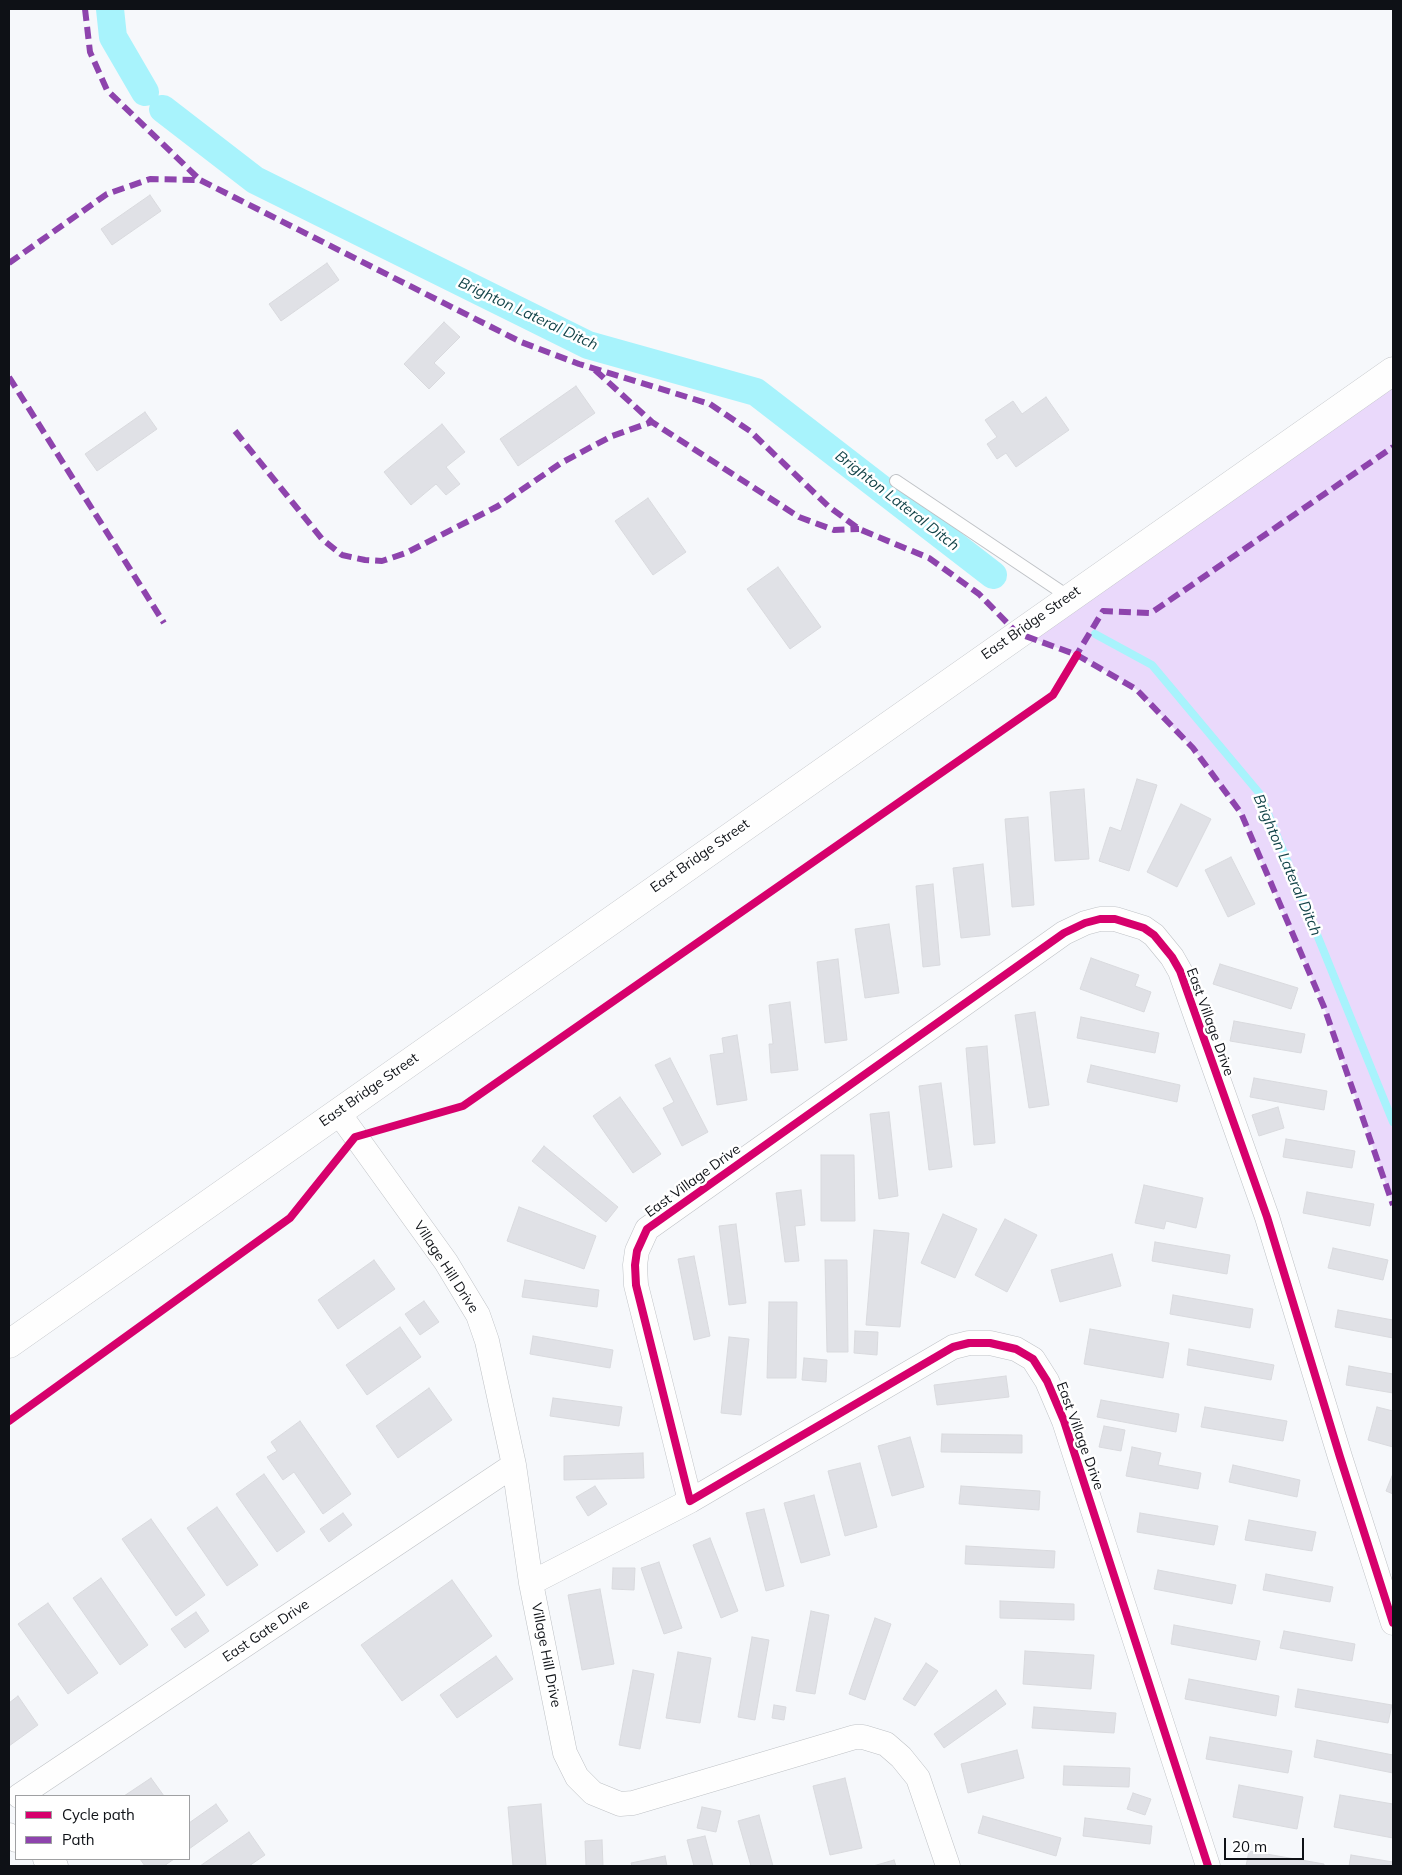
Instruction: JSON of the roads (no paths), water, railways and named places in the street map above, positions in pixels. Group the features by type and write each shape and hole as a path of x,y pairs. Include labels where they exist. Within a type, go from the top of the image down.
{"main road":[{"name":"East Bridge Street","path":"9,1344 1393,371"}],"street":[{"name":"East Village Drive","path":"690,1501 636,1285 635,1265 637,1251 647,1229 1064,933 1085,922 1115,918 1144,928 1154,935 1172,957 1180,971 1267,1217 1337,1448 1393,1623"},
{"name":"Village Hill Drive","path":"338,1112 446,1262 478,1316 487,1341 514,1465 532,1583 565,1753 577,1777 593,1793 620,1804 632,1803 855,1737 863,1737 886,1744 901,1757 918,1778 948,1866"},
{"name":"East Village Drive","path":"532,1583 690,1501 953,1347 969,1343 990,1344 1026,1353 1047,1381 1064,1421 1208,1866"},
{"name":"East Gate Drive","path":"21,1795 514,1465"}],"lane":[{"path":"896,481 1069,597"}],"waterway":[{"name":"Brighton Lateral Ditch","path":"110,9 113,37 145,92"},
{"name":"Brighton Lateral Ditch","path":"163,109 255,180 588,345 756,392 993,575"},
{"name":"Brighton Lateral Ditch","path":"1095,634 1152,665 1260,794 1393,1122"}]}
